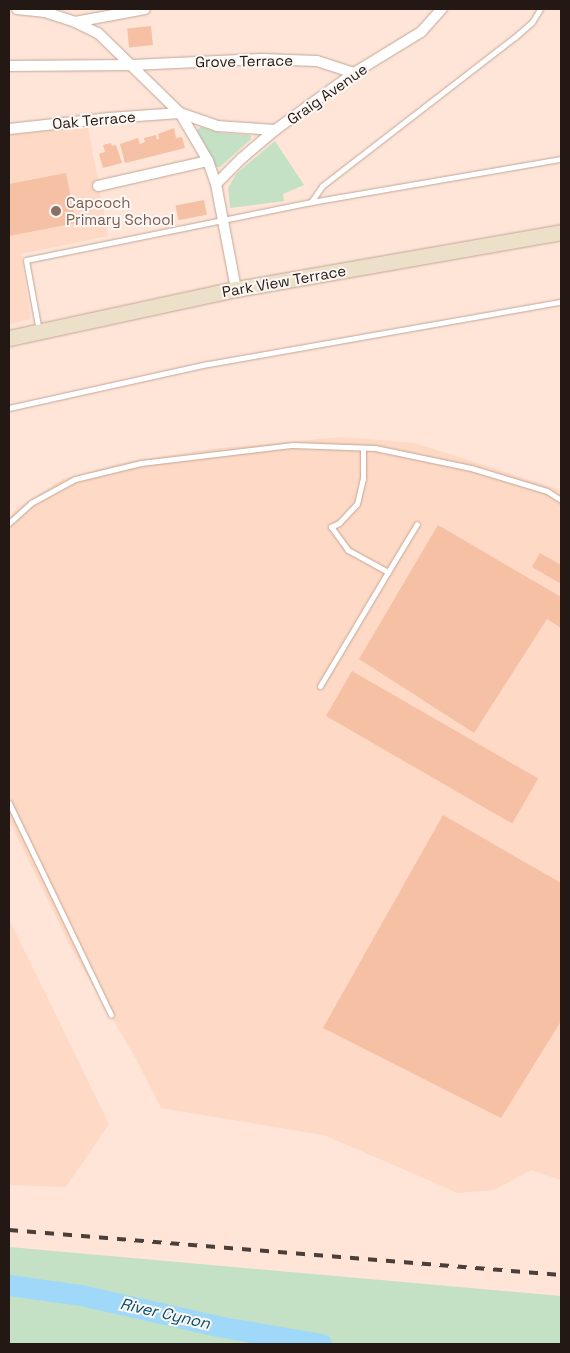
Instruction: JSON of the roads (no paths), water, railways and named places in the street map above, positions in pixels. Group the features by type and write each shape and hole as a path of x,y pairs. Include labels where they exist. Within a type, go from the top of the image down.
{"main road":[{"name":"Park View Terrace","path":"9,338 236,289 561,232"}],"street":[{"path":"17,9 45,12 75,22 98,33 133,65 180,113 208,161 216,184 236,289"},
{"path":"75,22 145,9"},
{"name":"Graig Avenue","path":"216,184 242,158 275,130 354,73 421,32 442,9"},
{"name":"Grove Terrace","path":"9,66 133,65 261,59 318,61 354,73"},
{"path":"180,113 217,126 275,130"},
{"name":"Oak Terrace","path":"9,129 109,118 180,113"},
{"path":"98,186 208,161"}],"lane":[{"path":"311,202 322,186 515,37 532,22 540,9"},
{"path":"39,331 26,260 311,202 561,159"},
{"path":"9,408 208,364 561,302"},
{"path":"9,524 31,503 75,479 141,463 293,445 375,448 471,468 547,491 561,500"},
{"path":"363,448 363,479 357,504 339,523 331,527 348,550 388,572"},
{"path":"320,686 417,524"},
{"path":"9,803 111,1015"}],"waterway":[{"name":"River Cynon","path":"9,1285 81,1295 217,1326 321,1344"}],"railway":[{"path":"9,1230 561,1275"}],"place":[{"name":"Capcoch Primary School","path":"56,211"}]}
